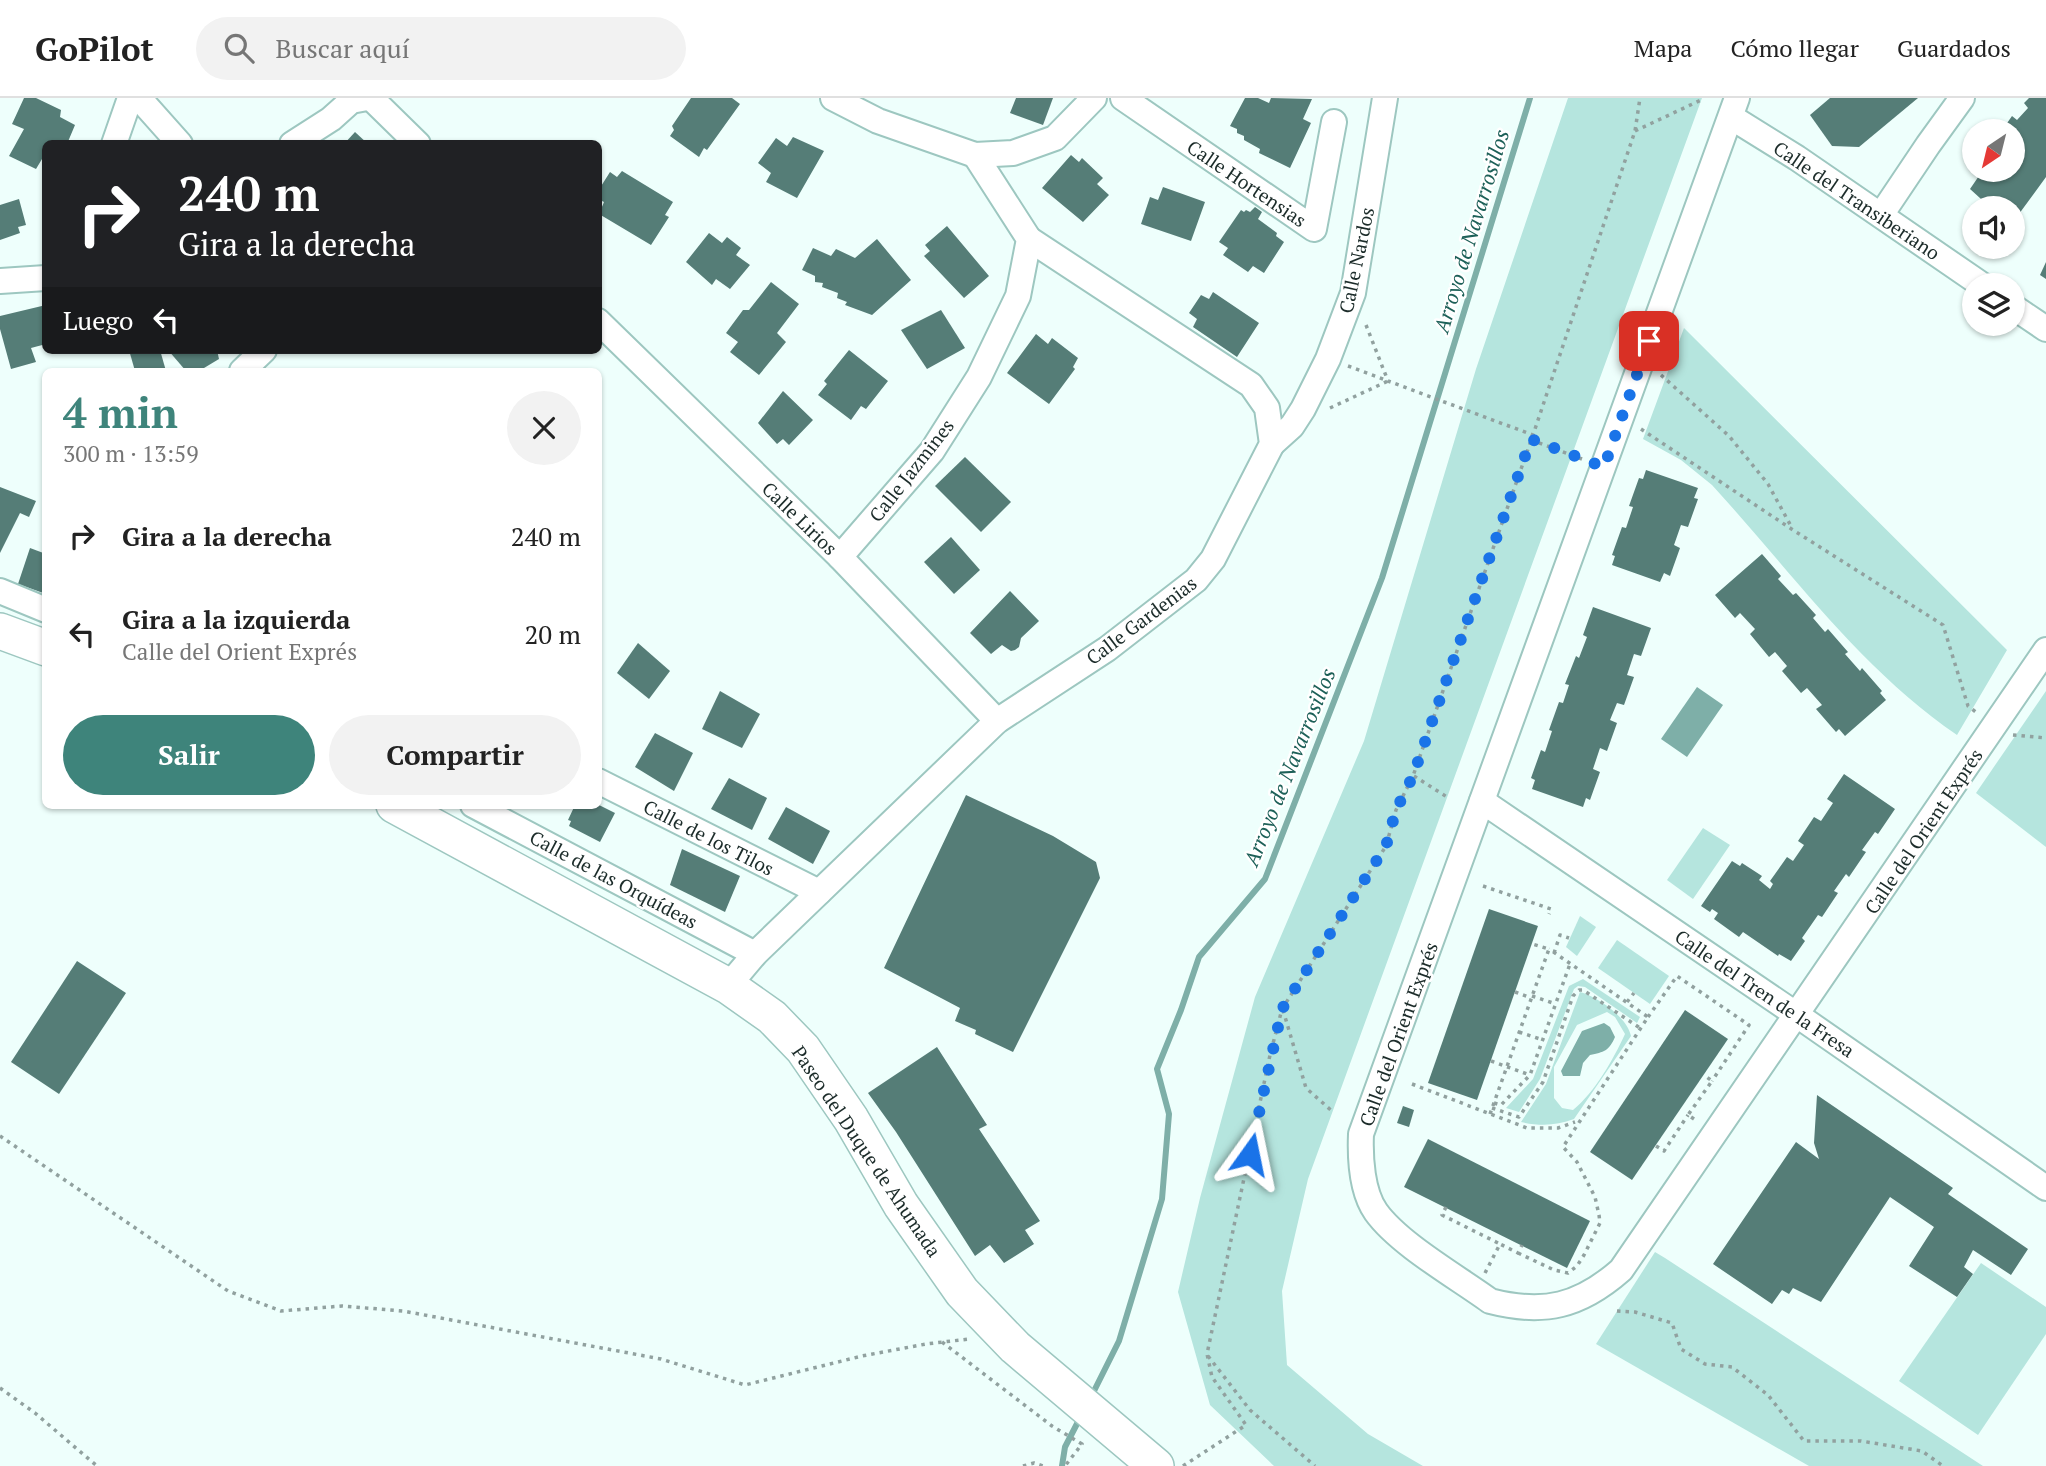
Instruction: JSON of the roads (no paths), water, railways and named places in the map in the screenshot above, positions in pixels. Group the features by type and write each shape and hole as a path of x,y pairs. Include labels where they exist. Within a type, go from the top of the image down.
{"main road":[{"path":"0,631 42,647"},
{"name":"Paseo del Duque de Ahumada","path":"401,809 728,986 772,1017 803,1049 851,1119 901,1205 962,1292 1015,1347 1156,1466"}],"street":[{"path":"115,140 130,98"},
{"path":"139,98 176,140"},
{"path":"298,140 331,119 351,101 369,98 414,140"},
{"path":"833,98 878,121 975,155 1013,153 1055,138 1094,98"},
{"name":"Calle Hortensias","path":"1123,98 1314,229 1334,122"},
{"name":"Calle Nardos","path":"1272,444 1292,426 1328,359 1353,293 1385,98"},
{"path":"1881,215 1962,98"},
{"name":"Calle del Transiberiano","path":"1734,107 1965,273"},
{"name":"Calle del Orient Exprés","path":"1734,107 1361,1134 1360,1163 1374,1210 1394,1233 1490,1300 1541,1307 1577,1300 1600,1288 1621,1270 2046,650"},
{"path":"975,155 1029,239 1251,385 1267,408 1272,444"},
{"name":"Calle Jazmines","path":"840,557 932,451 979,377 1018,296 1029,239"},
{"path":"0,281 42,278"},
{"path":"2025,315 2046,329"},
{"name":"Calle Lirios","path":"602,325 840,557 997,721"},
{"path":"245,368 260,354"},
{"name":"Calle Gardenias","path":"728,986 755,954 997,721 1107,649 1196,580 1213,559 1272,444"},
{"path":"0,591 42,608"},
{"name":"Calle de los Tilos","path":"602,783 820,892"},
{"name":"Calle del Tren de la Fresa","path":"1482,801 2046,1188"},
{"name":"Calle de las Orquídeas","path":"481,809 755,954"}],"waterway":[{"name":"Arroyo de Navarrosillos","path":"1091,1397 1119,1341 1162,1199 1169,1114 1157,1069 1199,957 1265,879 1382,578 1530,98"},
{"name":"Arroyo de Navarrosillos","path":"1062,1466 1065,1447 1081,1416"}]}
